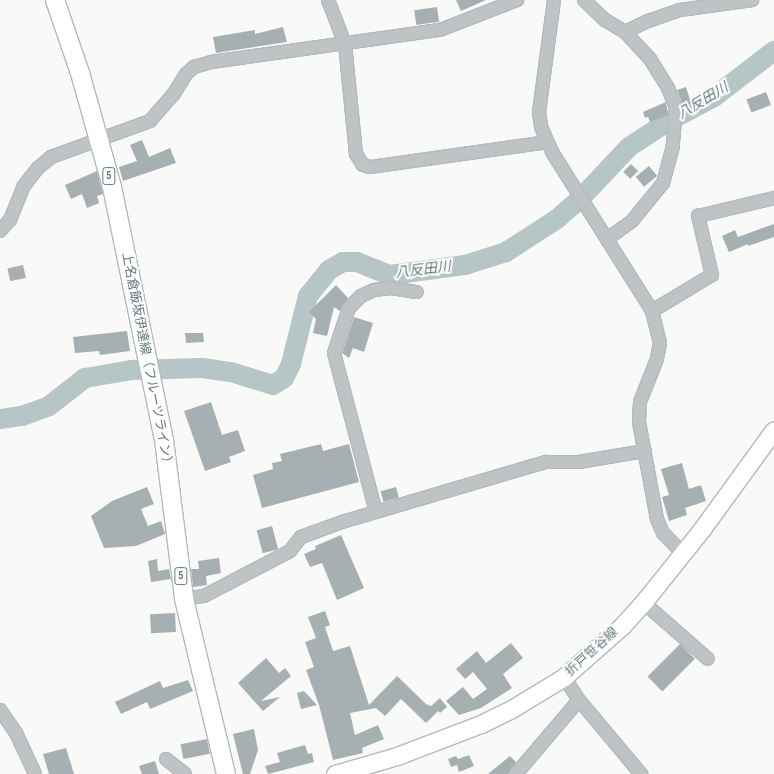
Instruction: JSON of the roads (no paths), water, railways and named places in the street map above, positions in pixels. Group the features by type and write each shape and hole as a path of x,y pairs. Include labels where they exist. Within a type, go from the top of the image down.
{"main road":[{"name":"上名倉飯坂伊達線（フルーツライン）","path":"55,0 100,139 164,440 184,599 226,774"},
{"name":"折戸笹谷線","path":"335,774 397,756 481,724 510,710 564,677 622,626 643,602 683,554 774,430"}],"street":[{"path":"328,0 345,44 356,154 363,165 370,167 547,142"},
{"path":"0,231 10,220 24,187 38,168 51,157 150,121 173,95 186,74 194,67 211,62 440,30 517,0"},
{"path":"554,0 539,112 541,127 547,142 578,194 652,311 660,343 657,359 640,402 639,422 657,519 663,533 683,554"},
{"path":"584,0 605,20 625,32 660,72 676,108 676,125 663,183 632,221 607,239"},
{"path":"625,32 648,21 680,10 752,0"},
{"path":"652,311 712,275 698,216 774,198"},
{"path":"376,512 334,353 349,308 361,296 374,290 391,288 417,292"},
{"path":"184,599 204,596 251,572 290,551 301,537 376,512 546,462 579,462 645,451"},
{"path":"643,602 708,659"},
{"path":"564,677 579,700 640,774"},
{"path":"516,774 579,700"},
{"path":"0,710 16,733 35,774"},
{"path":"166,759 185,774"}],"waterway":[{"name":"八反田川","path":"0,419 22,416 49,406 85,378 132,370 202,368 231,372 273,385 284,378 291,364 308,296 329,270 343,262 357,262 390,275 465,265 506,252 557,219 580,199 629,147 667,122 714,97 774,51"}]}
